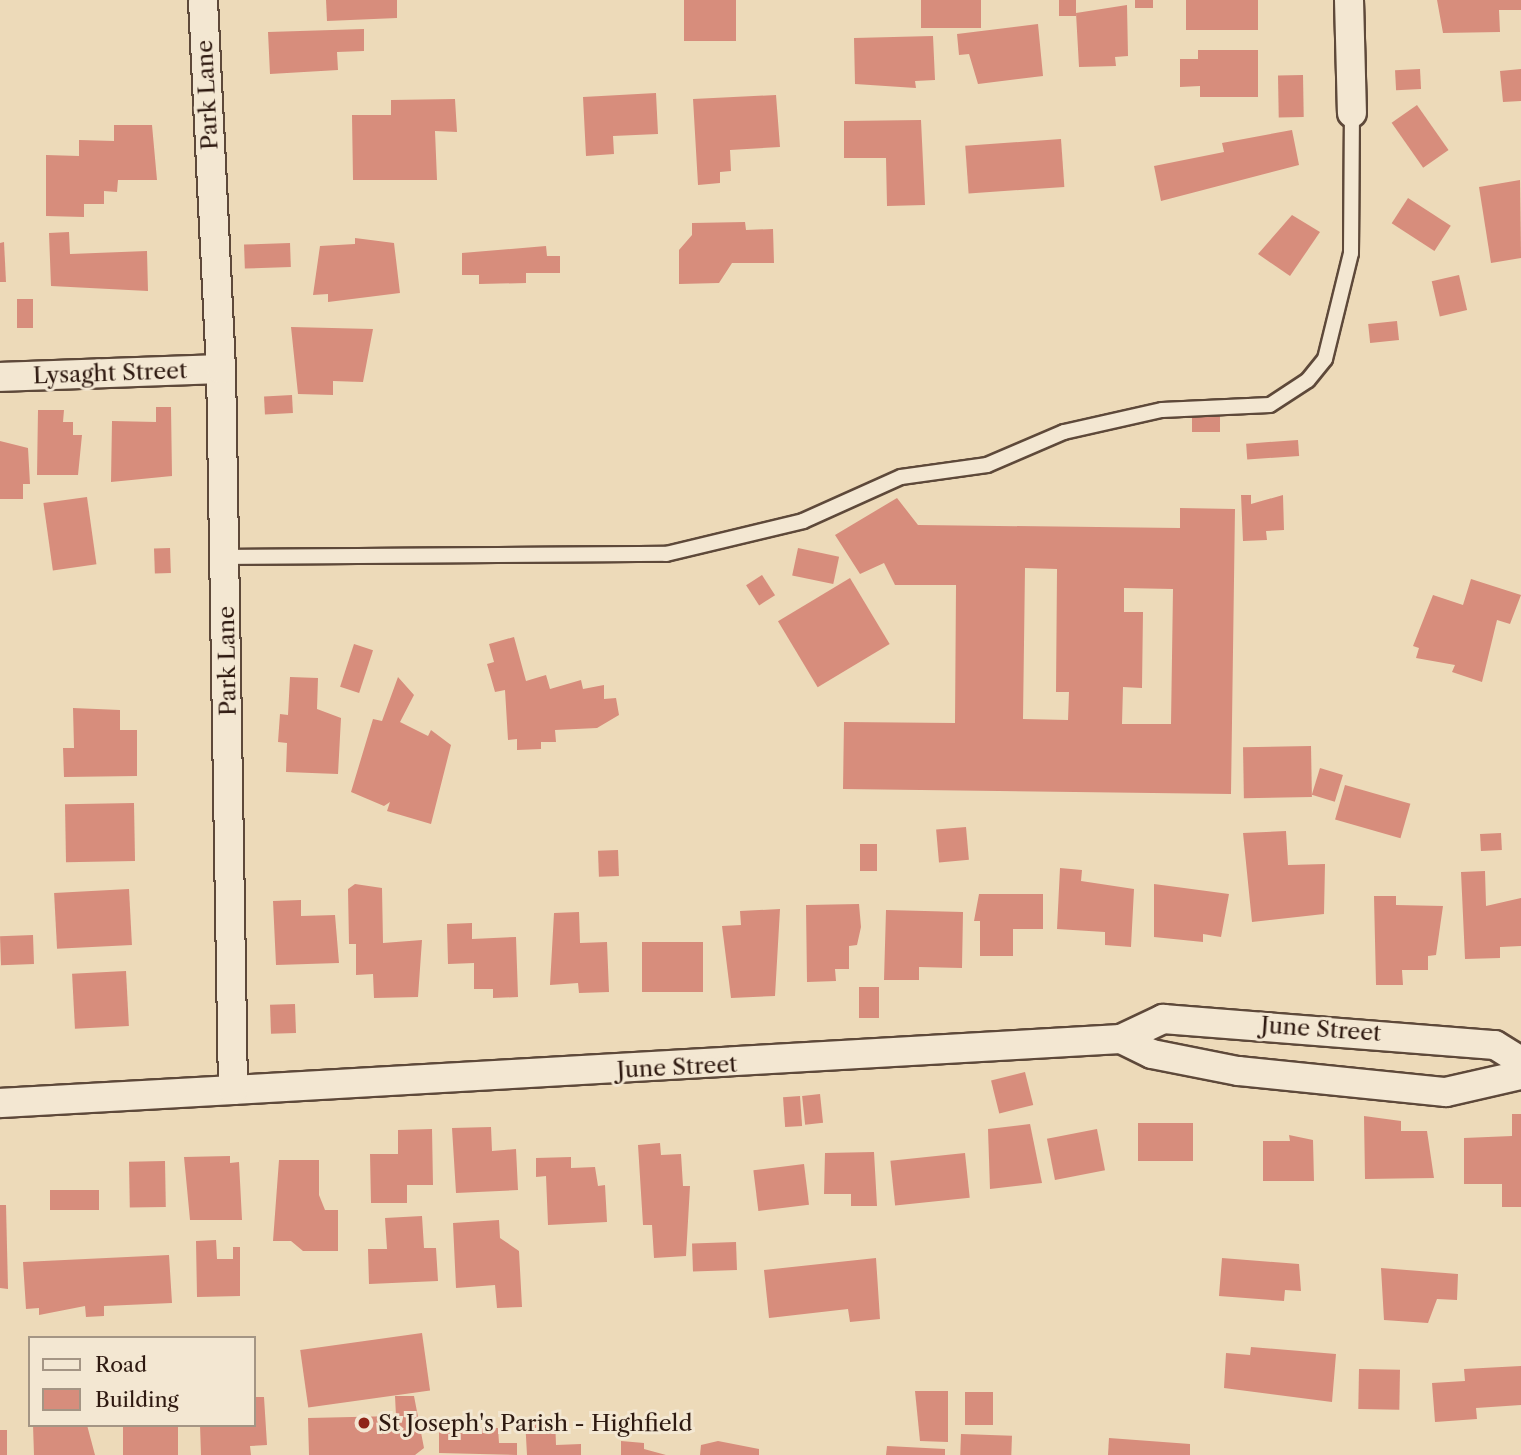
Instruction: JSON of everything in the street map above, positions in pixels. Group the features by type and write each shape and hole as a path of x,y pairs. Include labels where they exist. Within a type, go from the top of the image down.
{"street":[{"name":"Park Lane","path":"203,0 221,369 233,1090"},
{"path":"1349,0 1352,113"},
{"name":"Lysaght Street","path":"0,377 221,369"},
{"name":"June Street","path":"233,1090 1121,1039 1163,1019 1495,1045 1521,1061"},
{"name":"June Street","path":"1121,1039 1152,1054 1238,1071 1447,1092 1521,1075"},
{"path":"0,1104 233,1090"}],"lane":[{"path":"225,557 667,554 803,521 901,477 987,466 1063,432 1162,410 1270,405 1308,380 1325,359 1350,253 1352,113"}],"building":[{"path":"326,0 397,0 397,18 327,21"},
{"path":"684,0 736,0 736,41 684,41"},
{"path":"921,0 981,0 981,28 921,28"},
{"path":"1059,0 1076,0 1076,16 1059,16"},
{"path":"1135,0 1153,0 1153,8 1135,8"},
{"path":"1186,0 1258,0 1258,30 1186,30"},
{"path":"1437,0 1521,0 1521,10 1499,10 1500,32 1443,33"},
{"path":"1127,5 1128,56 1115,57 1116,66 1079,67 1076,13"},
{"path":"1038,24 1043,76 978,84 969,54 959,55 957,34"},
{"path":"364,29 364,51 337,52 338,70 270,74 268,32"},
{"path":"933,36 935,80 915,81 916,88 855,84 854,38"},
{"path":"1198,50 1258,50 1258,97 1200,97 1200,86 1180,87 1180,59 1198,59"},
{"path":"1420,69 1421,89 1396,90 1395,70"},
{"path":"1521,69 1521,101 1503,102 1500,71"},
{"path":"1278,75 1303,75 1304,117 1279,117"},
{"path":"656,93 658,134 613,136 614,154 586,156 583,97"},
{"path":"776,95 780,147 730,150 731,171 720,172 720,183 698,185 693,99"},
{"path":"455,99 457,132 435,131 437,180 353,180 352,115 391,115 391,100"},
{"path":"1417,105 1449,150 1423,168 1392,123"},
{"path":"921,120 925,205 887,206 886,158 844,158 844,121"},
{"path":"114,125 152,125 157,180 118,180 117,192 104,191 104,204 84,204 84,217 46,216 46,155 79,156 79,140 114,141"},
{"path":"1292,130 1299,165 1161,201 1154,166 1224,152 1222,143"},
{"path":"1061,139 1064,187 969,194 965,146"},
{"path":"1520,180 1521,258 1491,263 1479,187"},
{"path":"1408,198 1451,226 1434,251 1392,223"},
{"path":"1292,215 1320,232 1290,276 1258,254"},
{"path":"745,222 746,230 773,229 774,263 732,263 719,283 679,284 679,250 692,235 692,223"},
{"path":"69,232 70,254 147,251 148,291 51,286 49,233"},
{"path":"355,238 394,243 400,293 328,302 328,294 313,295 320,246 355,244"},
{"path":"4,242 6,282 0,282 0,243"},
{"path":"290,243 291,267 245,269 244,245"},
{"path":"546,246 547,256 560,256 560,273 526,273 526,283 479,284 479,275 462,275 462,253"},
{"path":"1459,275 1467,310 1440,316 1432,281"},
{"path":"17,299 33,299 33,328 17,328"},
{"path":"1397,321 1399,340 1370,343 1368,324"},
{"path":"291,327 373,329 363,382 333,381 333,395 298,394"},
{"path":"292,395 293,413 265,414 264,396"},
{"path":"156,407 171,407 172,476 111,482 112,421 156,422"},
{"path":"38,410 64,410 63,422 73,422 73,435 82,435 78,475 37,475"},
{"path":"1192,414 1220,414 1220,432 1192,432"},
{"path":"1298,440 1299,456 1247,460 1246,444"},
{"path":"0,441 28,448 30,484 23,484 23,499 0,499"},
{"path":"1241,495 1251,495 1251,504 1283,495 1284,530 1266,531 1267,540 1243,541"},
{"path":"87,497 96,564 53,570 43,503"},
{"path":"897,498 918,525 1180,528 1180,508 1235,509 1231,794 843,789 844,722 955,723 956,585 895,585 884,563 860,574 835,535","holes":["1025,568 1057,569 1056,692 1069,692 1068,720 1023,719","1124,588 1173,589 1171,724 1122,724 1123,687 1142,688 1143,612 1124,612"]},
{"path":"170,548 171,573 155,574 154,549"},
{"path":"798,548 839,557 833,584 792,575"},
{"path":"762,575 775,595 759,605 746,585"},
{"path":"850,578 890,644 818,687 778,621"},
{"path":"1471,579 1521,595 1510,624 1497,620 1482,682 1452,672 1455,665 1416,658 1419,648 1413,646 1433,595 1463,605"},
{"path":"514,637 526,681 546,675 550,689 581,680 583,689 604,685 604,699 616,698 619,715 597,728 555,730 556,742 541,742 541,749 517,750 517,739 508,740 505,690 495,692 487,664 494,662 489,644"},
{"path":"354,644 373,650 359,693 340,687"},
{"path":"290,677 318,678 317,709 341,718 338,774 286,772 287,743 278,742 280,714 288,715"},
{"path":"398,677 414,695 400,722 428,736 431,730 451,745 431,824 387,811 390,802 384,806 351,792 373,719 382,721"},
{"path":"73,708 120,710 120,730 137,730 137,776 64,777 63,748 74,748"},
{"path":"1311,746 1312,797 1244,798 1243,747"},
{"path":"1320,768 1343,775 1335,802 1312,795"},
{"path":"1345,785 1410,804 1400,838 1335,820"},
{"path":"134,803 135,861 66,862 65,804"},
{"path":"966,827 969,860 939,862 936,830"},
{"path":"1286,831 1288,865 1325,864 1324,914 1252,922 1243,833"},
{"path":"1501,833 1502,850 1481,851 1480,834"},
{"path":"860,844 877,844 877,871 860,871"},
{"path":"618,850 619,876 599,877 598,851"},
{"path":"1060,868 1082,870 1081,881 1134,889 1131,947 1105,945 1105,932 1057,929"},
{"path":"1485,871 1486,906 1521,898 1521,946 1500,947 1500,958 1465,959 1461,872"},
{"path":"355,884 382,888 383,943 422,940 418,997 374,998 373,974 356,975 356,944 349,944 348,889"},
{"path":"1154,884 1229,894 1221,937 1203,934 1203,942 1154,937"},
{"path":"129,889 132,945 57,949 54,893"},
{"path":"979,894 1043,894 1043,929 1013,929 1013,956 980,956 980,921 974,921"},
{"path":"1374,896 1396,896 1396,905 1443,906 1436,955 1428,956 1428,970 1402,970 1403,985 1376,985"},
{"path":"301,900 301,916 335,915 339,963 276,965 273,901"},
{"path":"859,904 861,927 857,945 849,946 849,969 835,969 836,981 807,982 806,905"},
{"path":"780,909 775,996 731,998 722,926 741,925 740,911"},
{"path":"886,910 963,912 962,968 919,967 919,980 884,980"},
{"path":"579,912 580,943 607,942 609,992 579,993 578,983 550,985 554,913"},
{"path":"472,923 472,939 516,937 518,997 493,998 493,989 474,989 474,963 448,964 447,924"},
{"path":"33,935 34,964 1,965 0,936"},
{"path":"642,942 703,942 703,992 642,992"},
{"path":"126,971 129,1026 75,1029 72,974"},
{"path":"859,987 879,987 879,1018 859,1018"},
{"path":"295,1004 296,1033 271,1034 270,1005"},
{"path":"1025,1072 1033,1105 999,1113 991,1080"},
{"path":"820,1094 823,1123 805,1125 802,1096"},
{"path":"800,1096 802,1126 785,1127 783,1097"},
{"path":"1512,1114 1521,1114 1521,1207 1502,1207 1502,1184 1464,1184 1464,1138 1512,1136"},
{"path":"1364,1116 1401,1121 1401,1131 1427,1131 1434,1178 1365,1179"},
{"path":"1138,1123 1193,1123 1193,1161 1138,1161"},
{"path":"1030,1124 1042,1183 990,1189 988,1129"},
{"path":"491,1127 492,1151 516,1149 518,1190 456,1193 452,1128"},
{"path":"432,1129 433,1185 407,1185 407,1203 371,1203 370,1154 398,1154 398,1130"},
{"path":"1097,1129 1105,1170 1055,1180 1047,1139"},
{"path":"1289,1135 1313,1140 1314,1181 1263,1181 1263,1141 1290,1141"},
{"path":"660,1143 661,1155 681,1154 683,1186 690,1186 686,1256 654,1258 652,1225 643,1225 638,1145"},
{"path":"874,1152 877,1206 851,1206 851,1194 824,1194 825,1153"},
{"path":"965,1153 970,1198 895,1206 890,1161"},
{"path":"230,1156 230,1163 239,1162 242,1220 190,1220 184,1157"},
{"path":"571,1157 571,1168 595,1167 598,1186 605,1185 607,1222 548,1225 546,1176 536,1177 536,1158"},
{"path":"279,1160 319,1160 319,1195 325,1210 338,1210 338,1251 303,1251 291,1241 273,1241"},
{"path":"165,1161 166,1207 130,1208 129,1162"},
{"path":"804,1164 809,1205 758,1211 753,1170"},
{"path":"50,1190 99,1190 99,1210 50,1210"},
{"path":"0,1205 6,1205 8,1289 0,1288"},
{"path":"422,1216 424,1248 436,1248 438,1281 369,1284 368,1249 387,1249 385,1218"},
{"path":"499,1220 500,1238 519,1251 522,1307 497,1308 495,1285 456,1288 453,1223"},
{"path":"216,1240 217,1259 233,1259 233,1247 240,1247 240,1296 197,1297 196,1241"},
{"path":"736,1242 737,1270 693,1272 692,1244"},
{"path":"169,1255 172,1303 104,1306 104,1316 86,1317 85,1306 39,1315 39,1308 26,1309 23,1262"},
{"path":"876,1258 880,1319 850,1322 848,1309 769,1318 764,1270"},
{"path":"1222,1258 1299,1264 1301,1291 1285,1290 1284,1301 1219,1296"},
{"path":"1381,1268 1458,1274 1457,1300 1437,1299 1428,1323 1384,1320"},
{"path":"422,1333 430,1390 308,1408 300,1350"},
{"path":"1251,1347 1336,1354 1332,1402 1224,1388 1226,1353 1250,1355"},
{"path":"1521,1366 1521,1405 1476,1408 1477,1419 1435,1422 1432,1383 1465,1381 1464,1369"},
{"path":"1359,1369 1400,1370 1399,1410 1358,1409"},
{"path":"915,1391 948,1391 948,1442 920,1441"},
{"path":"965,1392 993,1392 993,1425 965,1425"},
{"name":"St Joseph's Parish - Highfield","path":"395,1396 414,1396 424,1448 415,1455 309,1455 308,1418 396,1416"},
{"path":"256,1397 264,1397 267,1445 250,1446 251,1455 201,1455 200,1427 256,1427"},
{"path":"555,1417 556,1445 581,1444 581,1455 527,1455 525,1419"},
{"path":"33,1427 88,1427 95,1455 34,1455"},
{"path":"123,1427 178,1427 178,1455 123,1455"},
{"path":"498,1428 499,1443 517,1443 517,1455 439,1453 439,1429"},
{"path":"0,1430 7,1430 7,1455 0,1455"},
{"path":"961,1434 1012,1436 1011,1455 960,1455"},
{"path":"1109,1438 1190,1444 1190,1455 1108,1455"},
{"path":"621,1441 644,1443 644,1449 666,1455 621,1455"},
{"path":"718,1441 759,1449 759,1455 700,1455 701,1445"},
{"path":"887,1446 945,1449 945,1455 886,1455"}],"place":[{"name":"St Joseph's Parish - Highfield","path":"364,1423"}]}
